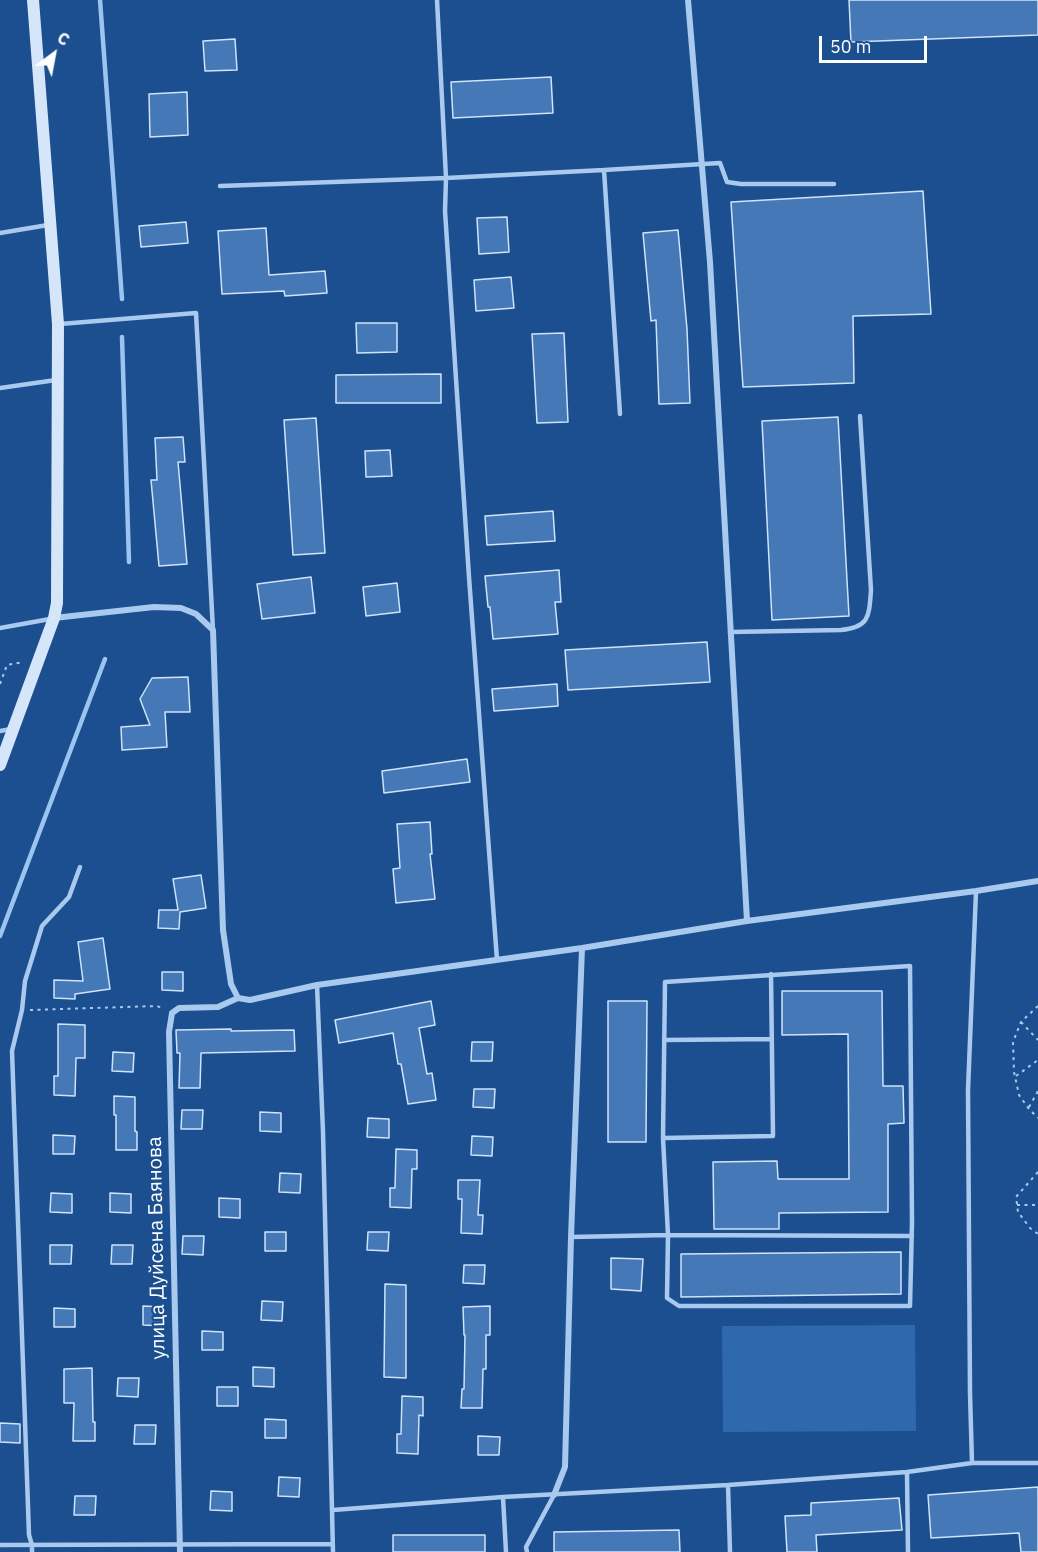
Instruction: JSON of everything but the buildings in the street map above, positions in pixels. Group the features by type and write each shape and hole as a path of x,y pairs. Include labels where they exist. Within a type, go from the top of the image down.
{"street":[{"path":"0,765 54,618 57,603 58,324 33,0"},
{"path":"688,0 715,340 747,921"},
{"path":"54,618 154,607 181,608 196,614 213,630 223,930 231,984 238,998"},
{"path":"172,1013 179,1008 218,1007 238,998 250,1000 317,985 582,948 747,921 1038,881"},
{"path":"554,1495 565,1467 582,948"},
{"name":"улица Дуйсена Баянова","path":"172,1013 169,1032 179,1549"}],"lane":[{"path":"437,0 446,178 445,211 497,960"},
{"path":"220,186 446,178 720,163 727,182 834,184"},
{"path":"604,170 620,414"},
{"path":"0,233 50,224"},
{"path":"58,324 196,313 213,630"},
{"path":"0,388 58,380"},
{"path":"730,632 854,629 867,618 870,610 871,590 860,416"},
{"path":"0,628 54,618"},
{"path":"0,731 14,729"},
{"path":"32,1552 29,1535 12,1051 26,981 42,926 69,897 80,867"},
{"path":"972,1463 968,1090 975,891"},
{"path":"910,966 912,1236 910,1306 679,1306 667,1298 668,1235 663,1138 665,982 771,975 910,966"},
{"path":"663,1138 773,1136 771,975"},
{"path":"317,985 333,1552"},
{"path":"664,1040 772,1039"},
{"path":"571,1237 912,1236"},
{"path":"333,1510 907,1472 972,1463 1038,1463"},
{"path":"907,1472 908,1552"},
{"path":"728,1485 730,1552"},
{"path":"526,1552 526,1547 554,1495"},
{"path":"503,1497 506,1552"},
{"path":"0,1545 179,1549 333,1544"}],"path":[{"path":"0,684 7,665 39,660"},
{"path":"22,1010 158,1006 172,1013"},
{"path":"1038,1006 1022,1022 1013,1042 1015,1076 1019,1095 1038,1118"},
{"path":"1022,1022 1038,1040"},
{"path":"1015,1076 1038,1060"},
{"path":"1029,1109 1038,1092"},
{"path":"1038,1172 1016,1197 1018,1212 1030,1228 1038,1234"},
{"path":"1017,1205 1038,1205"}],"shaded area":[{"path":"915,1325 916,1431 723,1432 722,1326"}],"waterway":[{"path":"100,0 122,299"},
{"path":"122,337 129,562"},
{"path":"0,936 105,659"}]}
